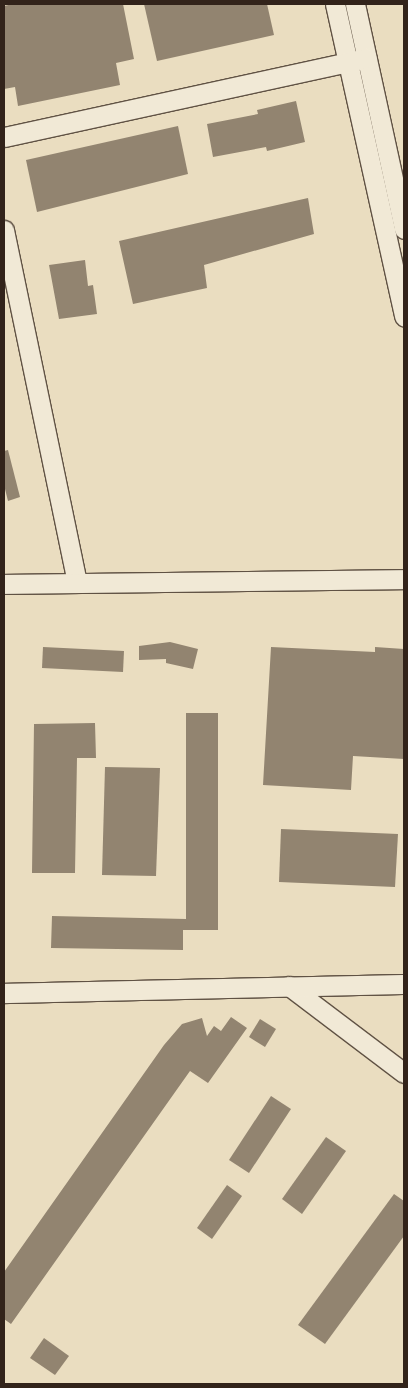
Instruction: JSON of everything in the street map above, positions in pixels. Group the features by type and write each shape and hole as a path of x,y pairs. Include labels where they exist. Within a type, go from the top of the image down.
{"street":[{"path":"335,4 404,316"},
{"path":"355,4 404,229"},
{"path":"4,137 367,58"},
{"path":"4,230 77,583"},
{"path":"4,584 404,579"},
{"path":"4,993 404,984"},
{"path":"289,986 404,1073"}],"building":[{"path":"13,4 123,4 134,59 116,63 120,85 18,106 15,87 4,89 4,6"},
{"path":"144,4 267,4 274,35 157,61"},
{"path":"296,101 305,142 267,151 266,147 213,157 207,124 258,114 257,110"},
{"path":"178,126 188,174 37,212 26,160"},
{"path":"308,198 314,234 204,265 207,288 133,304 119,241"},
{"path":"85,260 88,286 93,285 97,314 59,319 49,265"},
{"path":"8,450 20,497 8,501 4,485 4,451"},
{"path":"170,642 198,649 193,669 166,663 166,659 139,660 139,646"},
{"path":"43,647 124,651 123,672 42,668"},
{"path":"271,647 375,652 375,647 404,649 404,759 353,756 351,790 263,785"},
{"path":"186,713 218,713 218,930 183,930 183,950 51,948 52,916 186,919"},
{"path":"95,723 96,758 77,758 75,873 32,873 34,724"},
{"path":"105,767 160,768 156,876 102,875"},
{"path":"281,829 398,834 395,887 279,882"},
{"path":"231,1017 247,1028 208,1083 190,1071 11,1324 4,1319 4,1272 164,1045 182,1024 202,1018 207,1036 214,1026 221,1031"},
{"path":"260,1019 276,1029 265,1047 249,1037"},
{"path":"271,1096 291,1109 249,1173 229,1160"},
{"path":"326,1137 346,1151 302,1214 282,1199"},
{"path":"227,1185 242,1196 212,1239 197,1228"},
{"path":"394,1194 404,1201 404,1236 325,1344 298,1325"},
{"path":"44,1338 69,1356 55,1375 30,1358"}]}
